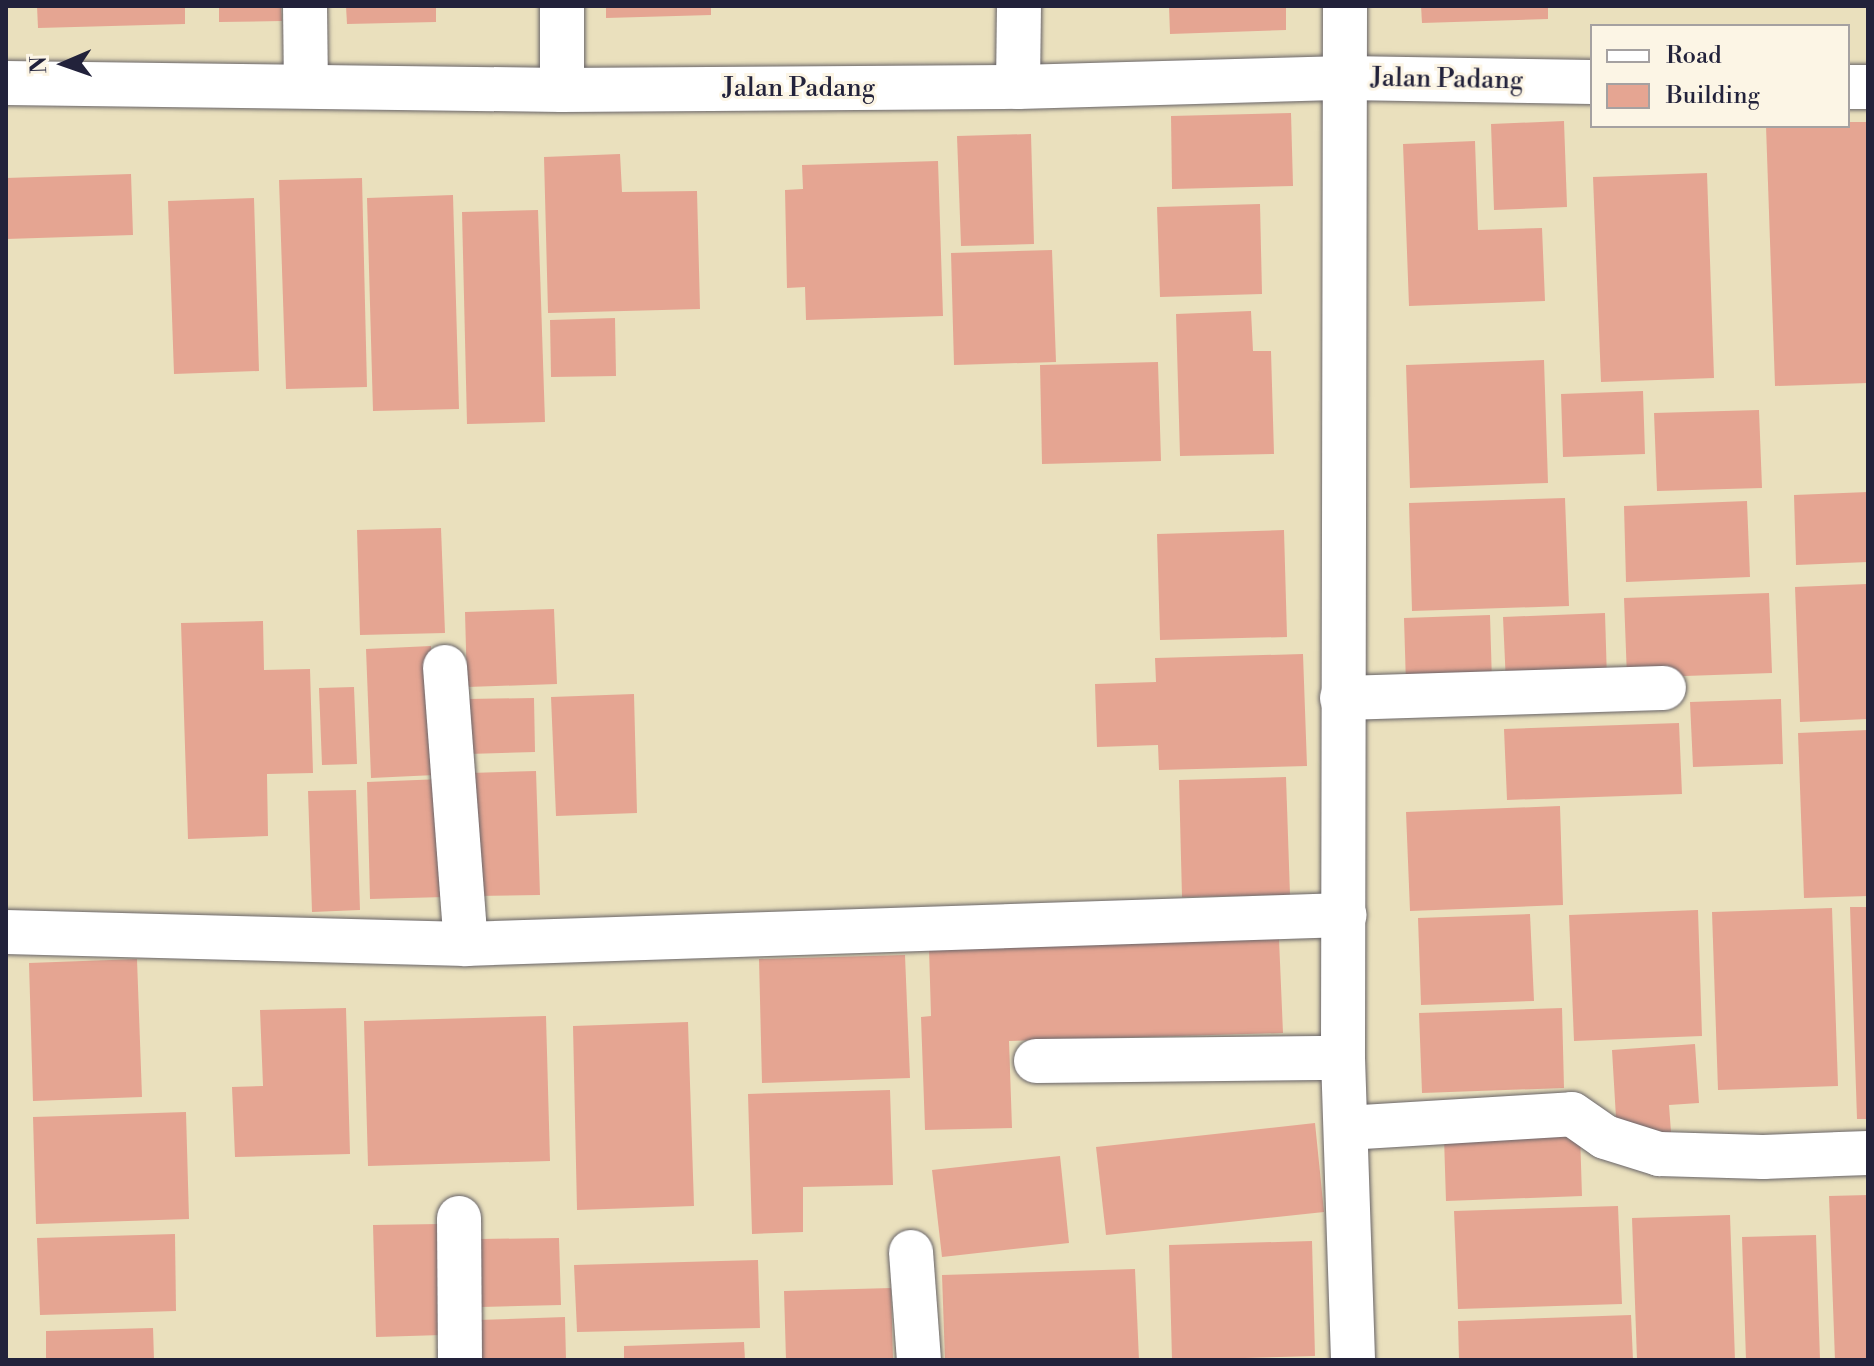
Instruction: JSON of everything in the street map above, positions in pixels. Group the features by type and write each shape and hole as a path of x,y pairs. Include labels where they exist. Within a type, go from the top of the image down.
{"street":[{"path":"305,6 306,85"},
{"path":"562,6 562,90"},
{"path":"1018,87 1019,6"},
{"path":"1345,6 1343,1058 1353,1360"},
{"name":"Jalan Padang","path":"6,83 562,90 1018,87 1345,78 1590,82"},
{"path":"445,667 466,944"},
{"path":"1342,698 1664,688"},
{"path":"6,932 466,944 1345,915"},
{"path":"1036,1061 1343,1058"},
{"path":"1346,1128 1572,1114 1605,1137 1659,1154 1763,1157 1868,1153"},
{"path":"459,1218 460,1360"},
{"path":"911,1252 919,1360"}],"building":[{"path":"37,6 185,6 185,24 38,28"},
{"path":"219,6 281,6 282,21 219,22"},
{"path":"346,6 436,6 436,22 347,24"},
{"path":"606,6 711,6 711,15 606,18"},
{"path":"1169,6 1286,6 1286,30 1170,34"},
{"path":"1421,6 1548,6 1548,19 1422,23"},
{"path":"1291,113 1293,186 1172,189 1171,116"},
{"path":"1564,121 1567,207 1494,210 1491,124"},
{"path":"1850,122 1868,122 1868,383 1775,386 1766,128 1850,128"},
{"path":"1031,134 1034,244 961,246 957,136"},
{"path":"1475,141 1478,230 1542,228 1545,301 1409,306 1403,144"},
{"path":"620,154 622,192 697,191 700,309 548,313 544,157"},
{"path":"938,161 943,316 806,320 805,287 787,288 785,190 803,189 802,165"},
{"path":"1707,173 1714,378 1601,382 1593,177"},
{"path":"131,174 133,235 6,239 6,178"},
{"path":"362,178 367,387 286,389 279,180"},
{"path":"453,195 459,409 373,411 367,198"},
{"path":"254,198 259,371 174,374 168,201"},
{"path":"1260,204 1262,294 1160,297 1157,207"},
{"path":"538,210 545,422 467,424 462,212"},
{"path":"1052,250 1056,362 954,365 951,253"},
{"path":"1251,311 1253,351 1271,351 1274,454 1180,456 1176,314"},
{"path":"615,318 616,376 551,377 550,320"},
{"path":"1544,360 1548,483 1410,488 1406,365"},
{"path":"1158,362 1161,461 1042,464 1040,365"},
{"path":"1643,391 1645,454 1563,457 1561,394"},
{"path":"1759,410 1762,488 1657,491 1654,413"},
{"path":"1868,492 1868,562 1796,565 1794,495"},
{"path":"1565,498 1569,606 1412,611 1409,503"},
{"path":"1747,501 1750,577 1626,582 1624,506"},
{"path":"441,528 445,633 360,635 357,530"},
{"path":"1284,530 1287,637 1160,640 1157,534"},
{"path":"1867,584 1868,719 1800,722 1795,587"},
{"path":"1769,593 1772,673 1627,678 1624,598"},
{"path":"554,609 557,684 467,687 465,612"},
{"path":"1605,613 1607,680 1506,684 1503,617"},
{"path":"1490,615 1492,682 1406,685 1404,618"},
{"path":"263,621 264,670 310,669 313,773 267,774 268,836 188,839 181,623"},
{"path":"431,646 435,775 371,778 366,649"},
{"path":"1303,654 1307,766 1159,770 1158,745 1097,747 1095,684 1156,682 1155,658"},
{"path":"354,687 357,764 322,765 319,688"},
{"path":"634,694 637,813 556,816 551,697"},
{"path":"534,698 535,752 468,754 466,699"},
{"path":"1781,699 1783,764 1693,767 1690,702"},
{"path":"1679,723 1682,794 1507,800 1504,729"},
{"path":"1868,730 1868,896 1804,898 1798,733"},
{"path":"536,771 540,895 474,896 470,773"},
{"path":"1286,777 1290,895 1182,897 1179,780"},
{"path":"442,779 445,897 370,899 367,782"},
{"path":"356,790 360,910 312,912 308,791"},
{"path":"1560,806 1563,905 1410,911 1406,812"},
{"path":"1850,907 1868,907 1868,1119 1857,1119"},
{"path":"1832,908 1838,1086 1718,1090 1712,912"},
{"path":"1698,910 1702,1036 1574,1041 1569,915"},
{"path":"1530,914 1534,1001 1421,1005 1418,918"},
{"path":"1279,939 1283,1033 1009,1041 1012,1128 925,1130 921,1017 931,1016 929,948"},
{"path":"905,955 910,1078 762,1083 759,959"},
{"path":"137,959 142,1097 33,1101 29,963"},
{"path":"346,1008 350,1154 235,1157 232,1087 263,1086 260,1010"},
{"path":"1562,1008 1564,1088 1422,1093 1419,1013"},
{"path":"546,1016 550,1161 368,1166 364,1021"},
{"path":"688,1022 694,1206 577,1210 573,1026"},
{"path":"1695,1044 1699,1103 1669,1105 1671,1132 1617,1135 1612,1050"},
{"path":"890,1090 893,1185 803,1187 803,1232 752,1234 748,1094"},
{"path":"186,1112 189,1219 36,1224 33,1117"},
{"path":"1315,1123 1324,1212 1106,1235 1096,1147"},
{"path":"1580,1133 1582,1196 1446,1201 1444,1138"},
{"path":"1060,1156 1069,1243 942,1257 932,1170"},
{"path":"1868,1195 1868,1360 1835,1360 1829,1196"},
{"path":"1618,1206 1622,1304 1458,1309 1454,1211"},
{"path":"1730,1215 1735,1360 1637,1360 1632,1218"},
{"path":"439,1224 442,1335 376,1337 373,1225"},
{"path":"175,1234 176,1311 40,1315 37,1238"},
{"path":"1816,1235 1820,1360 1746,1360 1742,1237"},
{"path":"559,1238 561,1305 481,1307 479,1239"},
{"path":"1312,1241 1315,1356 1172,1360 1169,1245"},
{"path":"758,1260 760,1328 577,1332 574,1265"},
{"path":"1135,1269 1139,1360 945,1360 942,1275"},
{"path":"891,1288 893,1360 786,1360 784,1291"},
{"path":"1631,1315 1633,1360 1459,1360 1458,1321"},
{"path":"565,1317 566,1360 478,1360 477,1320"},
{"path":"153,1328 154,1360 46,1360 46,1331"},
{"path":"744,1342 745,1360 624,1360 624,1346"}]}
